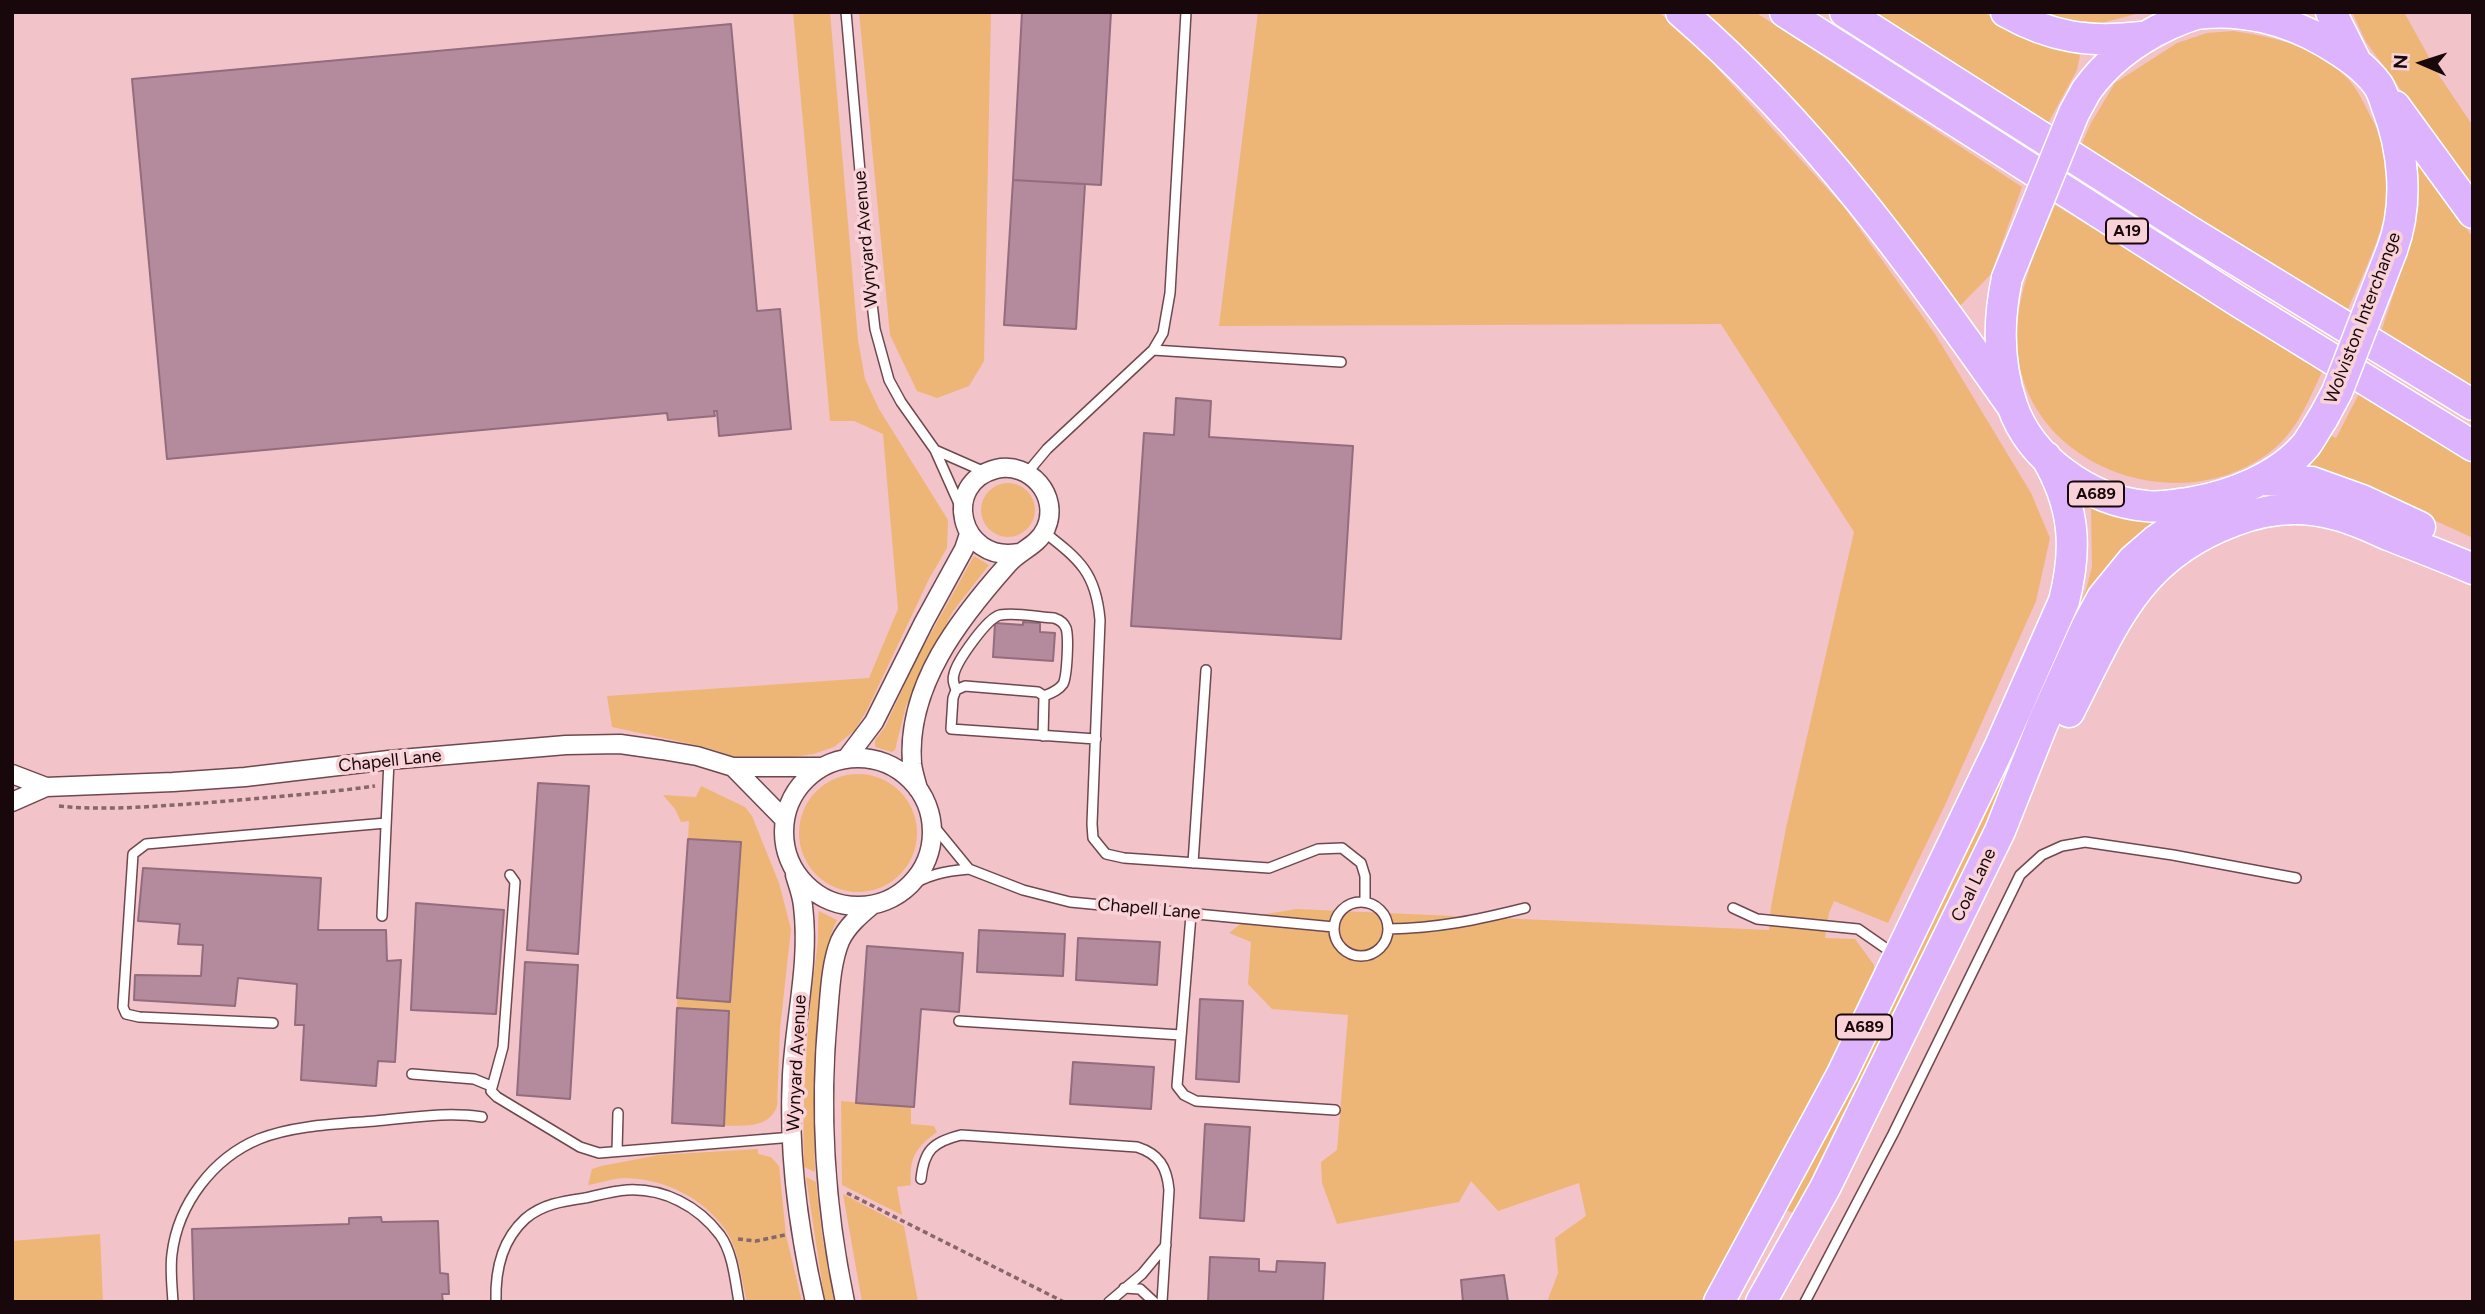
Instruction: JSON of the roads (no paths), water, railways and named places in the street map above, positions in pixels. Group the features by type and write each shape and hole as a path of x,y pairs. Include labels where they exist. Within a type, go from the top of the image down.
{"highway":[{"path":"1682,12 1774,99 1837,170 1920,275 2012,406"},
{"name":"A19","path":"1785,12 2241,303 2473,446"},
{"name":"A19","path":"1845,12 2189,231 2473,405"},
{"name":"A689","path":"2006,12 2056,35 2093,40 2143,37"},
{"name":"A689","path":"2331,12 2355,60"},
{"name":"Wolviston Interchange","path":"2196,13 2247,14 2304,30 2355,60 2379,87 2396,128 2403,190 2401,216 2392,250 2337,392 2305,446 2261,480 2218,498 2170,506 2146,506 2114,500 2089,490 2046,457 2029,437 2012,406 2004,373 2000,332 2007,278 2074,113 2098,75 2116,56 2143,37 2196,13"},
{"path":"2379,87 2473,214"},
{"name":"A689","path":"1720,1302 1842,1074 1999,748 2064,601 2070,578 2073,539 2070,511 2060,482 2046,457"},
{"name":"A689","path":"2261,480 2312,482 2362,500 2473,551"},
{"name":"Coal Lane","path":"1761,1302 1825,1188 2000,831 2043,723 2102,598 2133,560 2155,541 2218,498"},
{"name":"A689","path":"2000,831 2056,737 2128,602 2152,570 2184,544 2215,528 2255,513 2280,509 2309,509 2336,514 2473,569"}],"street":[{"path":"918,789 912,765 913,743 918,710 929,678 945,645 967,613 1018,553 1033,545 1044,532 1049,516 1048,499 1040,484 1027,473 1002,468 986,473 968,489 963,513 969,534 988,551 998,554 1018,553"},
{"path":"846,759 874,722 964,549 969,534"},
{"name":"Chapell Lane","path":"12,802 46,787 209,779 566,745 620,744 697,757 733,767 822,767"},
{"name":"Wynyard Avenue","path":"792,865 806,885 825,899 848,905 872,905 890,899 906,888 923,867 928,854 931,841 929,814 918,789 909,779 887,764 860,758 846,759 822,767 804,781 792,799 785,820 785,844 803,902 805,930 792,1078 793,1137 801,1232 815,1302"},
{"path":"733,767 785,820"},
{"name":"Chapell Lane","path":"12,774 46,787"},
{"name":"Wynyard Avenue","path":"845,1302 831,1222 823,1143 825,1044 835,958 841,940 852,923 872,905"}],"lane":[{"name":"Wynyard Avenue","path":"846,12 875,329 889,380 935,450 963,513"},
{"path":"1027,473 1047,449 1153,350 1163,332 1170,293 1185,12"},
{"path":"1153,350 1341,362"},
{"path":"935,450 986,473"},
{"path":"1044,532 1066,549 1088,572 1098,595 1100,621 1093,838 1106,854 1269,868 1318,849 1342,848 1361,863 1365,876 1365,902"},
{"path":"1044,696 1056,691 1064,682 1068,640 1066,627 1054,618 1002,614 993,617 965,652 954,671 956,690 951,729 1096,739"},
{"path":"1193,863 1206,670"},
{"path":"956,690 965,687 1038,692 1044,696"},
{"path":"1043,736 1044,696"},
{"path":"382,916 389,760"},
{"name":"Chapell Lane","path":"929,814 933,825 969,869 1023,890 1070,902 1334,927"},
{"path":"273,1023 139,1017 126,1014 123,1007 133,854 146,844 386,823"},
{"path":"1805,1302 1893,1134 2020,875 2042,855 2062,846 2085,842 2296,878"},
{"name":"Chapell Lane","path":"906,888 935,874 969,869"},
{"path":"510,875 515,882 503,1047 491,1086 491,1091 497,1097 580,1147 599,1153 793,1137"},
{"path":"1357,902 1365,902 1384,914 1388,929 1384,944 1364,956 1343,948 1335,935 1334,927 1344,908 1357,902"},
{"path":"1388,929 1430,928 1465,923 1525,908"},
{"path":"1733,908 1757,919 1858,929 1898,957"},
{"path":"1191,915 1177,1086 1184,1095 1196,1101 1335,1110"},
{"path":"959,1021 1181,1035"},
{"path":"412,1074 474,1079 491,1086"},
{"path":"617,1151 618,1113"},
{"path":"173,1302 171,1256 183,1216 203,1181 240,1149 260,1139 291,1131 344,1123 462,1114 482,1117"},
{"path":"921,1179 923,1160 927,1153 942,1140 961,1135 1137,1147 1150,1151 1161,1161 1168,1173 1167,1244 1162,1302"},
{"path":"496,1302 495,1279 501,1255 510,1236 525,1218 556,1203 627,1190 672,1196 692,1207 711,1224 723,1241 730,1260 739,1302"},
{"path":"1109,1302 1142,1274 1167,1244"},
{"path":"1124,1288 1140,1289 1154,1302"}]}
